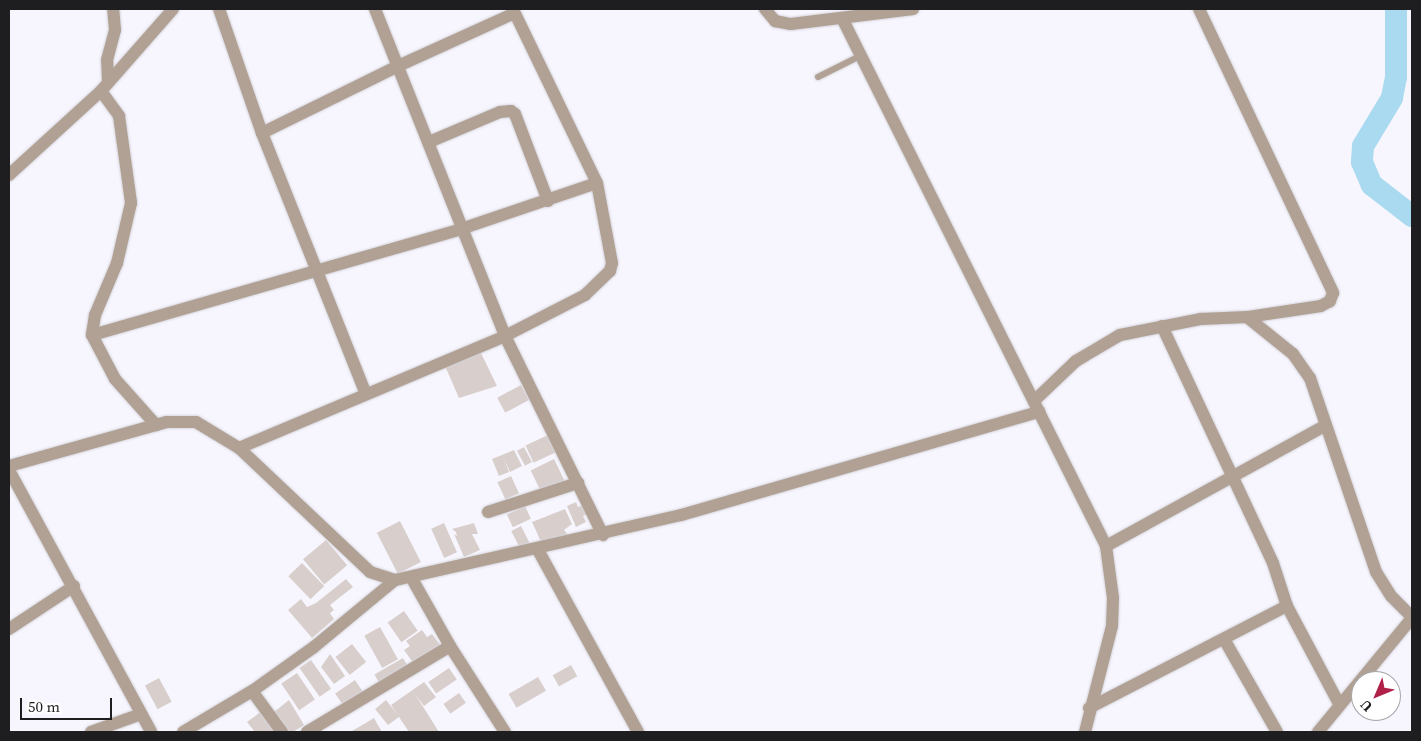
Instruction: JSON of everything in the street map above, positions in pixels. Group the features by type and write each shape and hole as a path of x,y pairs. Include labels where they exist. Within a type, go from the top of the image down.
{"street":[{"path":"114,9 115,30 107,60 104,87 119,116 131,204 117,263 95,315 92,335 115,379 156,426"},
{"path":"9,175 104,87 173,9"},
{"path":"219,9 262,133 366,392"},
{"path":"375,9 464,228 504,336 603,535"},
{"path":"765,9 780,23 843,20 913,9"},
{"path":"1035,400 1058,376 1105,341 1162,326 1201,319 1247,318 1321,306 1330,301 1333,293 1199,9"},
{"path":"239,448 366,392 504,336 585,295 610,272 612,262 597,183 514,11 262,133"},
{"path":"843,20 1035,400 1039,412 1106,546 1113,598 1112,626 1089,708 1085,732"},
{"path":"429,142 500,112 511,111 515,114 548,201"},
{"path":"92,335 464,228 597,183"},
{"path":"1247,318 1303,365 1310,378 1324,426 1376,572 1391,596 1412,618 1339,704 1320,731"},
{"path":"1162,326 1272,562 1287,606 1339,704"},
{"path":"9,466 156,426 196,422 239,448 370,572 394,580 411,578 603,535 1039,412"},
{"path":"1106,546 1324,426"},
{"path":"9,470 74,586 151,732"},
{"path":"488,512 578,483"},
{"path":"538,550 638,732"},
{"path":"411,578 450,646 505,732"},
{"path":"183,732 252,691 314,647 394,580"},
{"path":"9,628 74,586"},
{"path":"1089,708 1287,606"},
{"path":"1224,639 1277,732"},
{"path":"307,732 450,646"},
{"path":"252,691 282,732"},
{"path":"91,732 141,714"}],"lane":[{"path":"818,77 860,56"}],"building":[{"path":"481,353 497,386 459,398 445,366"},
{"path":"521,385 529,400 505,413 497,398"},
{"path":"550,434 558,451 534,463 526,445"},
{"path":"524,447 532,462 525,466 517,451"},
{"path":"514,450 522,466 510,472 504,459 509,472 499,476 492,459"},
{"path":"554,459 565,481 542,493 531,470"},
{"path":"511,476 519,493 505,500 497,482"},
{"path":"576,502 578,507 583,505 591,512 583,516 586,522 576,527 567,506"},
{"path":"525,506 531,519 513,527 507,514"},
{"path":"565,509 572,524 564,530 569,536 542,544 532,522"},
{"path":"400,521 421,562 398,574 377,533"},
{"path":"444,523 457,552 444,558 431,529"},
{"path":"474,523 478,534 472,534 480,550 464,557 454,534 457,536 456,532 452,529"},
{"path":"521,526 531,546 521,551 511,531"},
{"path":"326,540 347,565 324,585 303,559"},
{"path":"302,563 324,586 311,599 288,576"},
{"path":"346,579 353,587 330,605 334,610 330,613 334,619 312,638 288,610 301,599 307,607 316,603"},
{"path":"404,611 418,631 401,642 388,622"},
{"path":"380,627 398,659 382,668 364,636"},
{"path":"422,630 427,637 432,634 441,646 414,664 404,650 410,646 406,641"},
{"path":"352,644 366,662 350,675 335,657"},
{"path":"330,654 345,676 334,684 321,667"},
{"path":"403,658 410,670 381,687 374,674"},
{"path":"311,660 331,689 320,697 300,668"},
{"path":"571,665 577,676 559,687 553,675"},
{"path":"449,668 457,680 436,694 428,682"},
{"path":"297,673 315,700 299,710 281,684"},
{"path":"538,677 546,691 517,708 509,694"},
{"path":"159,678 172,702 158,709 145,686"},
{"path":"355,680 365,695 345,708 335,693"},
{"path":"424,682 436,697 424,706 415,694 439,732 409,732 399,717 388,725 375,709 386,700 397,714 391,705"},
{"path":"459,693 466,703 450,714 443,704"},
{"path":"289,700 304,725 293,732 289,732 274,712"},
{"path":"262,711 279,732 255,732 247,722"},
{"path":"374,718 382,732 350,732 357,728"}],"waterway":[{"path":"1396,9 1396,77 1392,98 1363,146 1362,162 1372,185 1412,216"}]}
